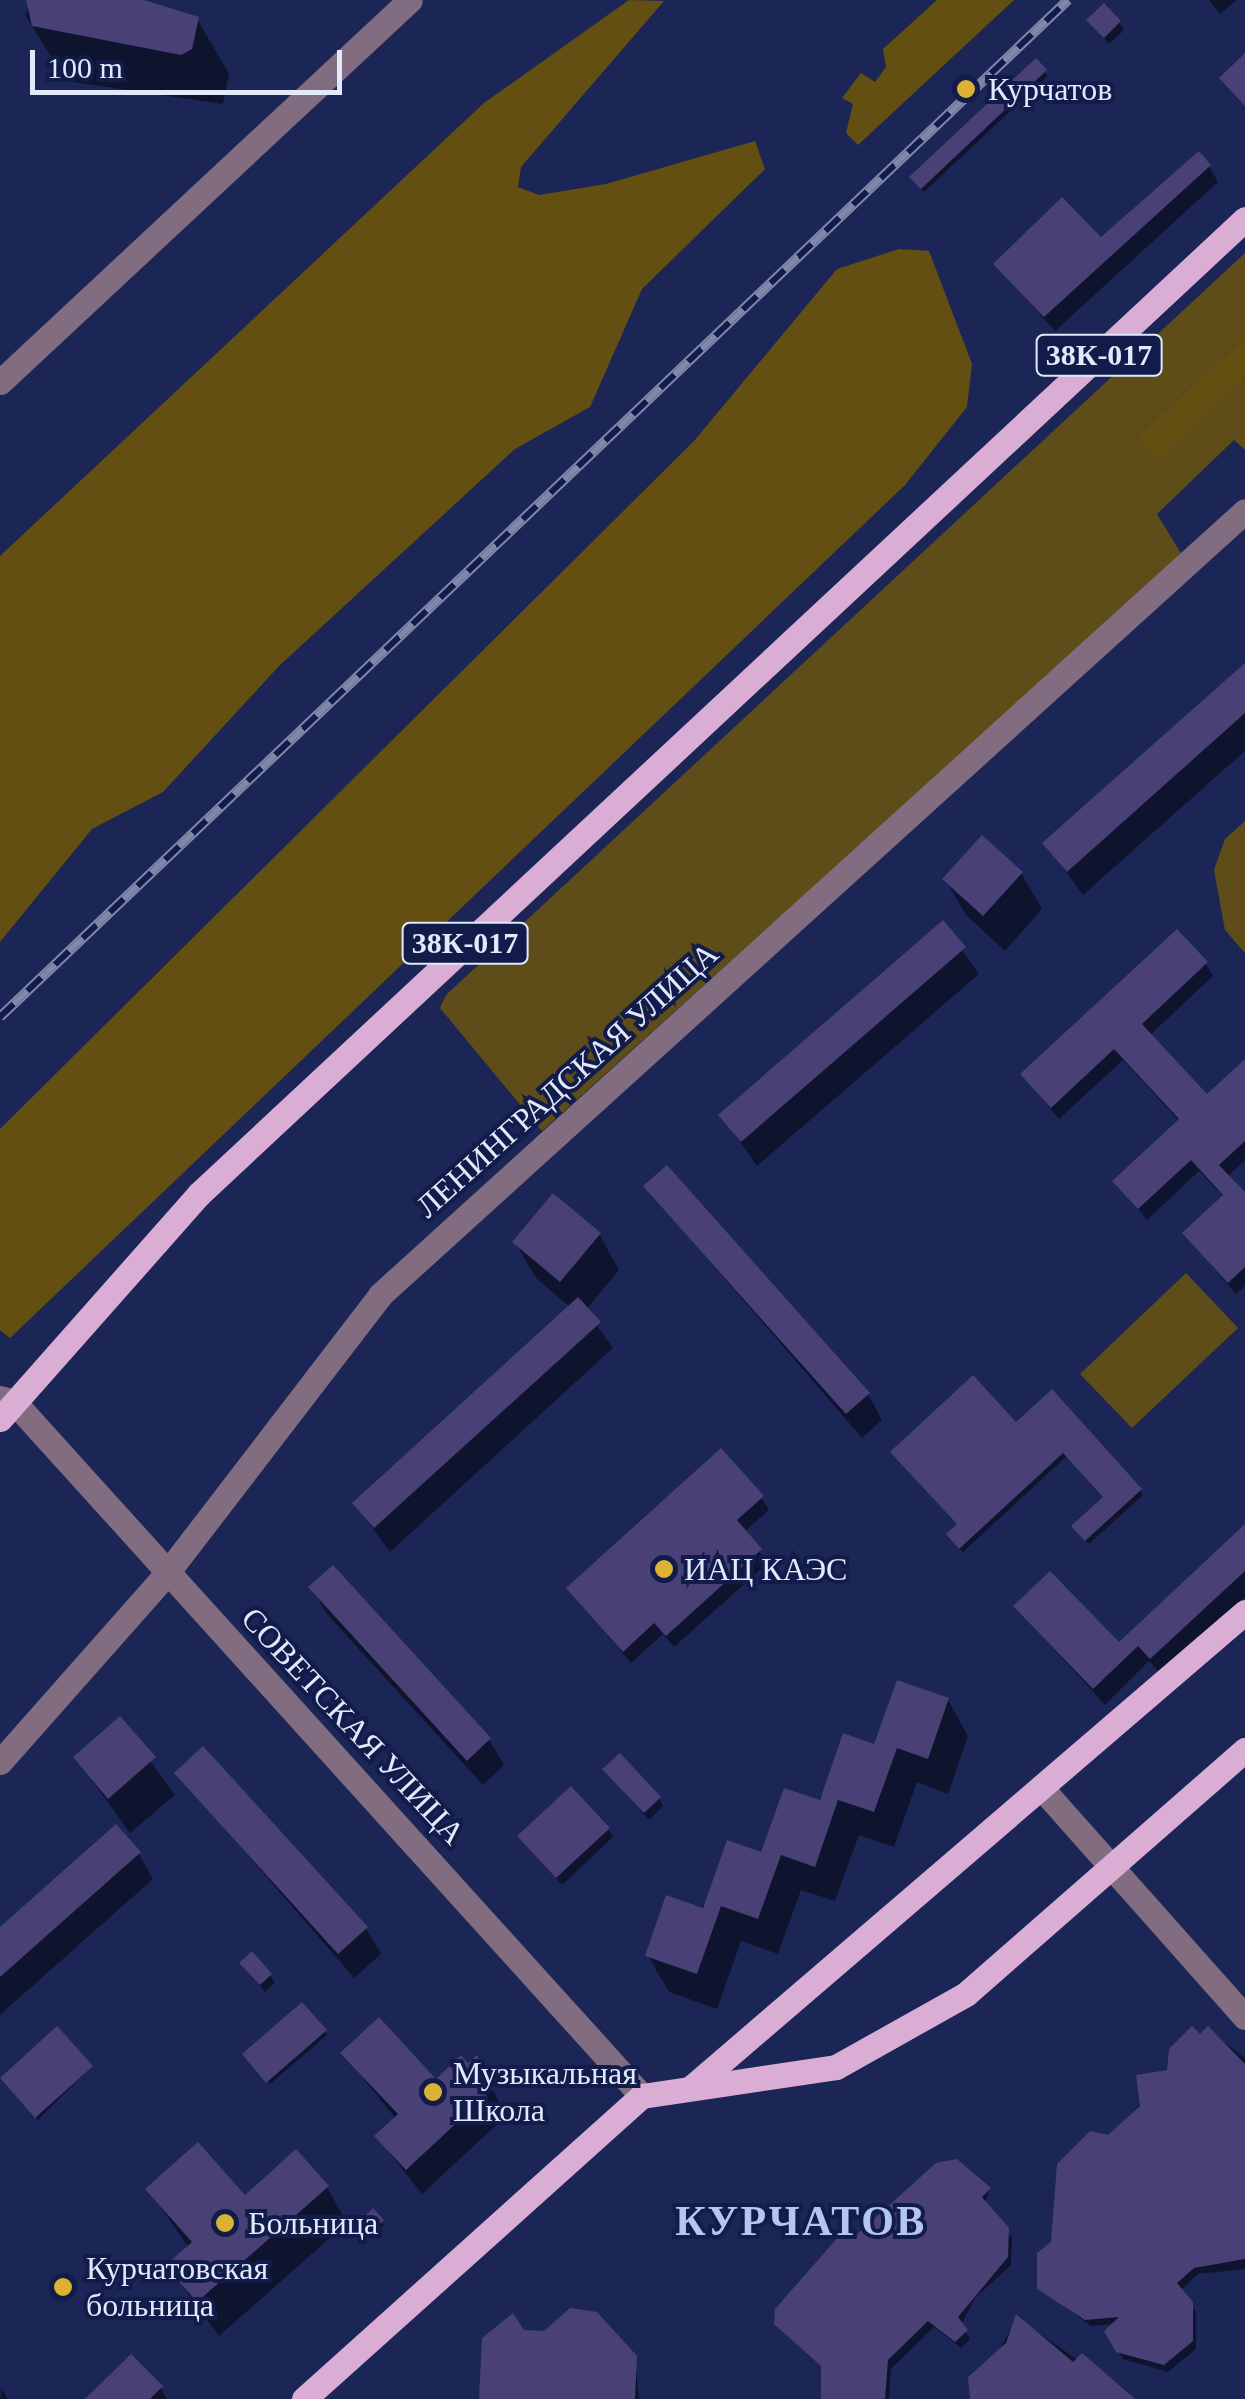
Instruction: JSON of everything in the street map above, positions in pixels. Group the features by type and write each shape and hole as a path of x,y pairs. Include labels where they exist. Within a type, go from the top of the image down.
{"main road":[{"name":"38К-017","path":"5,1406 199,1194 1245,219"},
{"path":"692,2087 1045,1792 1245,1612"},
{"path":"304,2399 642,2096 836,2068 966,1994 1245,1750"}],"street":[{"path":"0,382 410,0"},
{"name":"ЛЕНИНГРАДСКАЯ УЛИЦА","path":"0,1762 167,1573 380,1295 1245,511"},
{"name":"СОВЕТСКАЯ УЛИЦА","path":"5,1406 167,1573 642,2096"},
{"path":"1045,1792 1245,2016"}],"shaded area":[{"path":"629,0 664,1 521,167 518,187 539,195 606,184 755,141 765,169 642,289 590,407 515,449 279,666 163,792 92,829 0,942 0,556 484,103"},
{"path":"937,0 1014,0 858,145 846,133 853,104 842,98 861,73 875,82 886,67 883,49"},
{"path":"899,249 929,251 972,364 967,407 905,485 10,1338 0,1330 0,1129 694,441 837,269"},
{"path":"1245,253 1245,337 1135,437 1156,460 1245,378 1245,450 1234,440 1157,514 1182,555 542,1131 440,1008 446,995"},
{"path":"1245,337 1245,378 1156,461 1135,437"},
{"path":"1245,821 1245,953 1225,930 1214,870 1225,839"},
{"path":"1186,1273 1238,1328 1132,1428 1080,1374"}],"building":[{"path":"26,0 144,0 199,17 192,49 181,55 32,26"},
{"path":"1104,3 1121,21 1104,38 1086,20"},
{"path":"1245,53 1245,106 1219,78"},
{"path":"1036,58 1047,70 921,189 909,177"},
{"path":"1199,151 1211,165 1044,317 993,264 1062,197 1101,237"},
{"path":"1245,663 1245,713 1067,872 1042,843"},
{"path":"982,835 1023,872 983,916 942,879"},
{"path":"943,920 966,947 741,1142 718,1115"},
{"path":"1177,929 1208,962 1142,1024 1207,1094 1245,1059 1245,1141 1219,1165 1245,1192 1245,1267 1228,1283 1182,1233 1223,1195 1191,1160 1138,1209 1112,1181 1179,1119 1114,1049 1051,1108 1020,1074"},
{"path":"667,1165 870,1393 846,1414 643,1186"},
{"path":"553,1193 601,1233 560,1282 512,1242"},
{"path":"578,1297 601,1322 374,1528 352,1503"},
{"path":"973,1375 1016,1422 1052,1389 1142,1489 1085,1541 1071,1526 1103,1497 1063,1453 959,1549 946,1534 957,1524 890,1452"},
{"name":"ИАЦ КАЭС","path":"721,1448 764,1496 737,1520 762,1549 666,1636 654,1623 623,1652 566,1588"},
{"path":"1245,1524 1245,1571 1150,1659 1138,1646 1093,1689 1013,1606 1050,1571 1119,1642"},
{"path":"333,1565 491,1738 467,1761 308,1587"},
{"path":"897,1680 949,1698 928,1759 897,1748 874,1812 838,1800 815,1867 781,1855 758,1919 721,1906 697,1974 645,1956 666,1895 703,1908 727,1840 761,1852 784,1788 820,1800 843,1733 874,1744"},
{"path":"120,1716 156,1757 108,1799 73,1757"},
{"path":"203,1746 368,1927 338,1954 174,1773"},
{"path":"620,1753 661,1797 644,1813 602,1769"},
{"path":"571,1786 610,1828 556,1878 517,1836"},
{"path":"116,1824 141,1852 0,1977 0,1927"},
{"path":"252,1951 272,1974 260,1985 239,1963"},
{"path":"302,2002 327,2030 266,2083 242,2054"},
{"name":"Музыкальная Школа","path":"379,2017 436,2079 461,2055 468,2063 477,2055 493,2089 406,2170 374,2136 398,2114 340,2053"},
{"path":"57,2026 93,2066 35,2118 0,2078"},
{"path":"1192,2026 1200,2034 1208,2026 1245,2064 1245,2259 1194,2268 1177,2283 1193,2302 1193,2341 1164,2365 1116,2352 1104,2331 1119,2317 1085,2320 1037,2289 1037,2253 1051,2242 1057,2164 1090,2131 1108,2135 1140,2106 1136,2075 1167,2070 1169,2049"},
{"path":"198,2142 245,2195 296,2149 329,2186 197,2302 165,2266 192,2242 145,2189"},
{"path":"957,2159 991,2188 982,2197 1009,2228 1008,2257 958,2317 968,2330 955,2342 928,2321 888,2360 885,2399 821,2399 821,2366 774,2324 775,2309 847,2227 854,2237 936,2163"},
{"path":"373,2208 384,2220 369,2235 358,2223"},
{"path":"570,2308 597,2312 637,2356 635,2399 479,2399 482,2338 513,2313 524,2330 544,2331"},
{"path":"1016,2314 1073,2362 1082,2353 1135,2399 970,2399 968,2377 1006,2343"},
{"path":"131,2354 163,2386 150,2399 85,2399"}],"railway":[{"path":"0,1017 1068,0"}],"place":[{"name":"Курчатов","path":"966,89"},
{"name":"ИАЦ КАЭС","path":"664,1569"},
{"name":"Музыкальная Школа","path":"433,2092"},
{"name":"Больница","path":"225,2223"},
{"name":"Курчатовская больница","path":"63,2287"}],"district":[{"name":"КУРЧАТОВ","path":"801,2221"}]}
